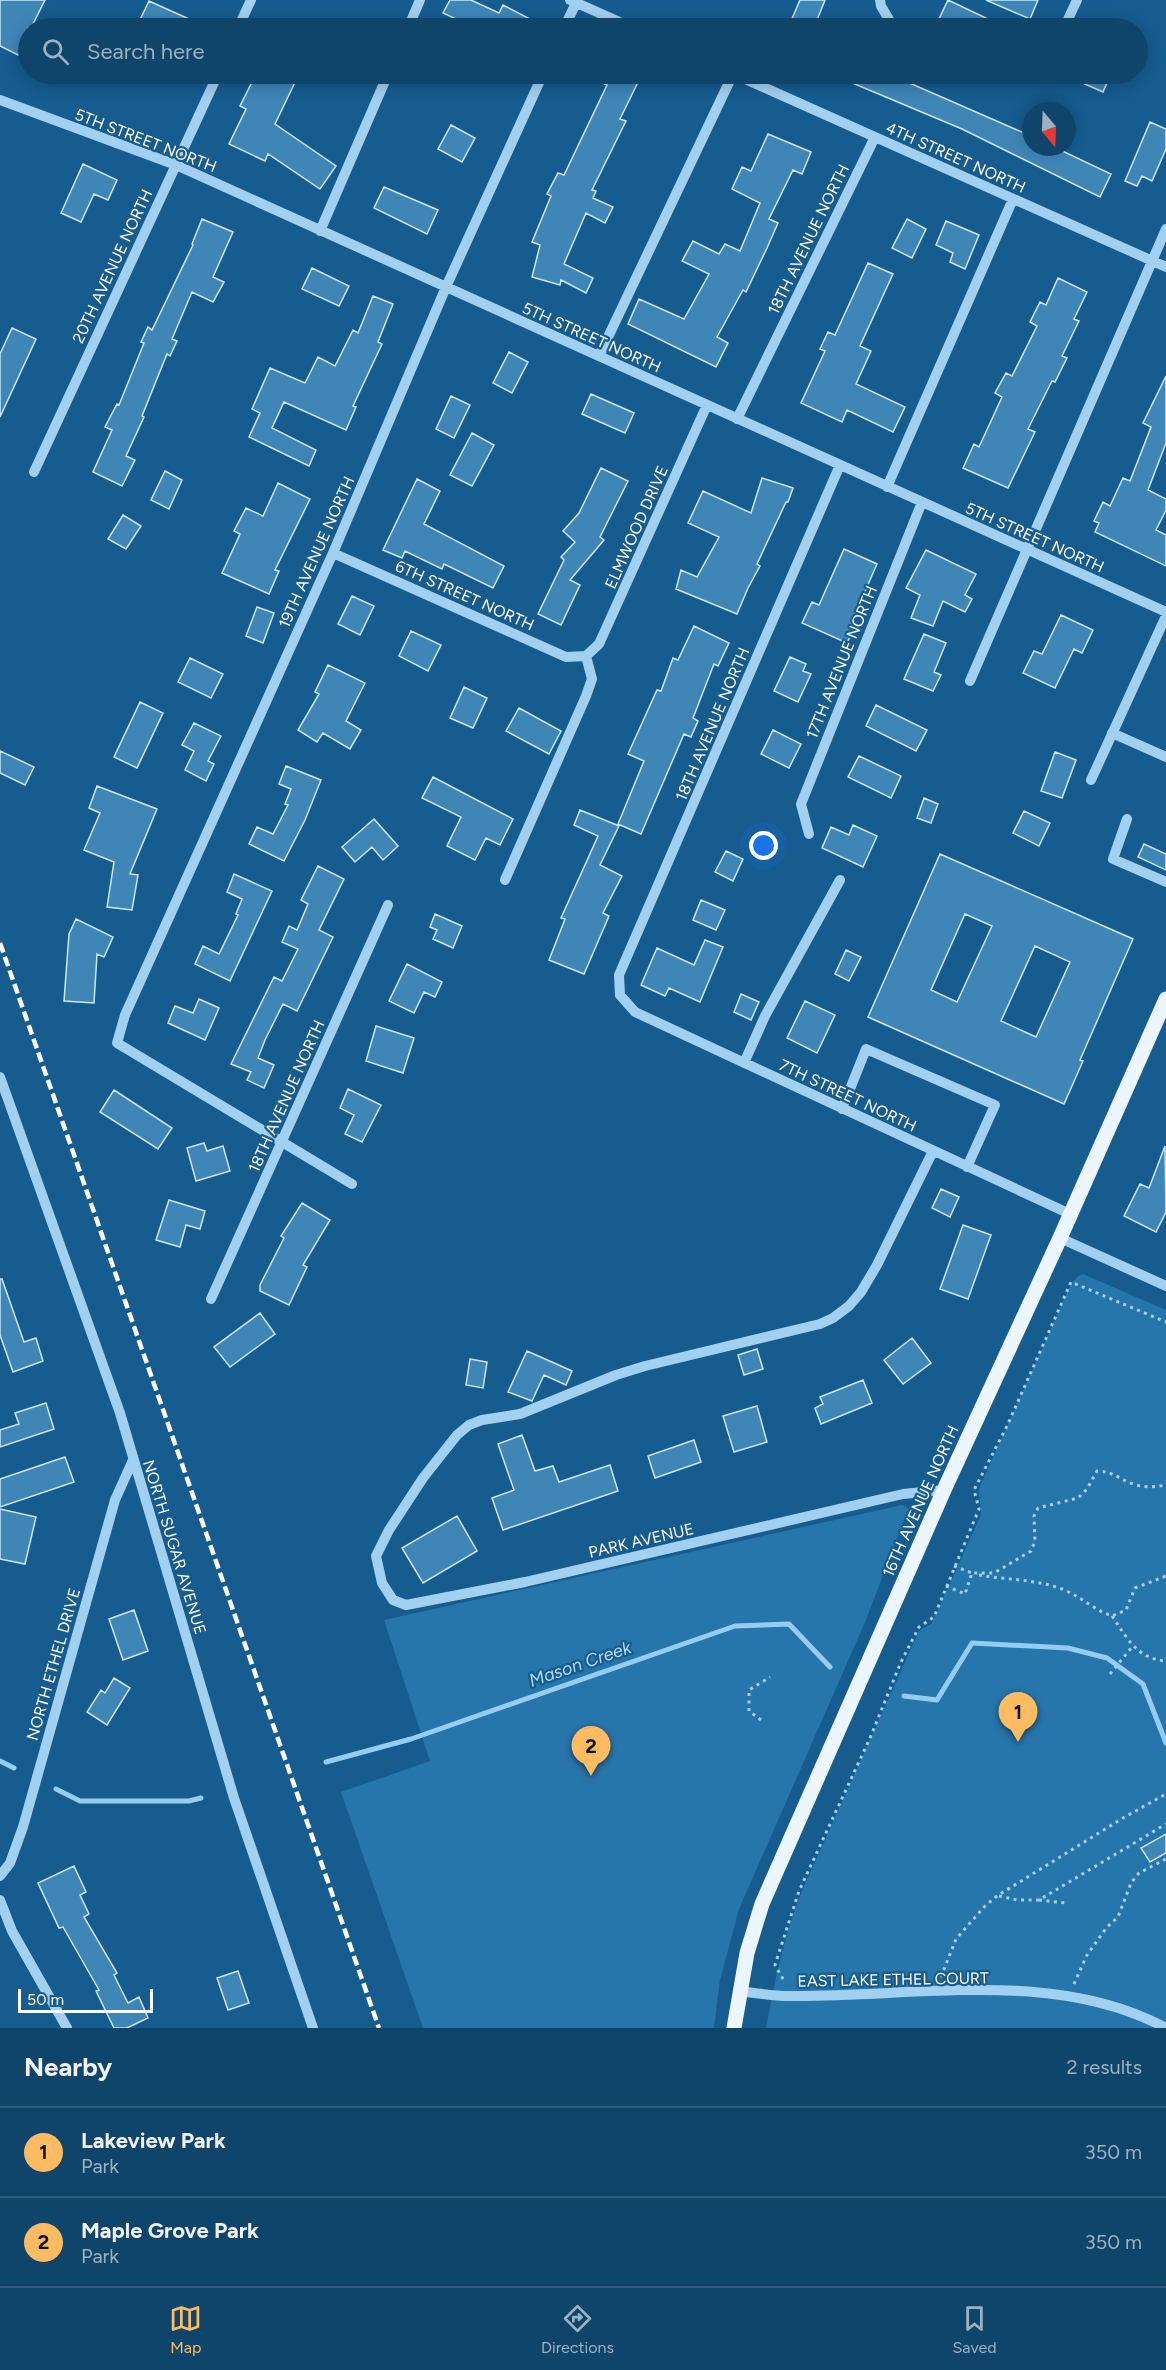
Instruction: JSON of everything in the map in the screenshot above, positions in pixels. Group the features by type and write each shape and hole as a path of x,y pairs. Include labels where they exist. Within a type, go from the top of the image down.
{"main road":[{"name":"16TH AVENUE NORTH","path":"734,2028 747,1953 762,1904 944,1490 1060,1238 1166,999"}],"street":[{"path":"243,18 251,0"},
{"path":"412,18 420,0"},
{"path":"880,0 888,18"},
{"path":"1069,18 1077,0"},
{"path":"567,18 573,1 611,18"},
{"name":"20TH AVENUE NORTH","path":"34,472 213,84"},
{"path":"320,231 384,84"},
{"name":"19TH AVENUE NORTH","path":"282,1141 117,1042 125,1015 333,553 446,287 538,84"},
{"path":"599,356 729,84"},
{"name":"4TH STREET NORTH","path":"756,84 1166,267"},
{"name":"5TH STREET NORTH","path":"0,100 176,165 1166,614"},
{"name":"18TH AVENUE NORTH","path":"737,419 875,137"},
{"path":"887,487 1013,199"},
{"path":"970,681 1029,550 1166,229"},
{"name":"ELMWOOD DRIVE","path":"586,657 599,644 707,405"},
{"name":"18TH AVENUE NORTH","path":"620,995 619,975 840,465"},
{"name":"17TH AVENUE NORTH","path":"809,834 801,804 922,502"},
{"name":"6TH STREET NORTH","path":"333,553 566,657 586,657"},
{"path":"1090,780 1166,614"},
{"path":"505,880 586,696 592,679 586,657"},
{"path":"1112,733 1166,757"},
{"path":"1127,819 1113,859 1166,882"},
{"path":"744,1063 770,1007 840,880"},
{"name":"18TH AVENUE NORTH","path":"211,1299 388,905"},
{"name":"7TH STREET NORTH","path":"620,995 635,1012 1070,1214"},
{"path":"842,1109 866,1049 995,1105 967,1167"},
{"name":"NORTH SUGAR AVENUE","path":"0,1077 94,1336 134,1460 234,1798 313,2028"},
{"path":"282,1141 352,1184"},
{"name":"PARK AVENUE","path":"933,1151 882,1256 861,1292 849,1306 833,1318 820,1324 645,1366 616,1375 520,1414 482,1420 469,1425 457,1435 423,1478 389,1530 376,1556 382,1583 393,1600 406,1605 525,1582 903,1494 944,1490"},
{"path":"1060,1238 1166,1286"},
{"name":"NORTH ETHEL DRIVE","path":"0,1876 10,1863 22,1827 115,1500 134,1460"},
{"path":"0,1899 12,1931 67,2028"},
{"name":"EAST LAKE ETHEL COURT","path":"739,1991 787,1996 936,1990 1020,1992 1094,2000 1166,2028"}],"path":[{"path":"783,1979 775,1965 799,1891 870,1738 901,1662 920,1627 934,1617 979,1509 974,1491 1007,1426 1071,1282 1166,1322"},
{"path":"972,1573 994,1573 1031,1551 1035,1541 1034,1516 1038,1508 1078,1498 1086,1490 1097,1471 1107,1471 1132,1484 1152,1487 1166,1485"},
{"path":"954,1566 972,1573 1026,1580 1064,1590 1112,1616 1132,1647 1140,1654 1166,1662"},
{"path":"946,1586 965,1594 972,1573"},
{"path":"1112,1616 1126,1610 1135,1588 1166,1576"},
{"path":"1110,1674 1132,1647"},
{"path":"761,1720 749,1711 749,1690 770,1677"},
{"path":"936,1990 956,1939 985,1906 997,1896 1123,1818 1166,1794"},
{"path":"1039,1900 1166,1824"},
{"path":"1068,1997 1087,1955 1118,1917 1131,1883 1139,1873 1166,1859"},
{"path":"997,1896 1017,1900 1066,1903"}],"shaded area":[{"path":"1083,1274 1166,1310 1166,2028 766,2028 781,1958 802,1891 919,1631 932,1623 981,1515 980,1486 1071,1284"},
{"path":"902,1505 911,1510 907,1512 866,1620 739,1909 720,1980 714,2028 423,2028 341,1792 430,1761 384,1620"}],"building":[{"path":"0,0 45,0 36,18 18,18 18,55 0,46"},
{"path":"450,0 471,0 499,13 503,5 528,18 454,18 443,13"},
{"path":"800,0 825,0 818,18 792,18"},
{"path":"948,0 986,18 939,18"},
{"path":"986,0 1038,0 1030,18"},
{"path":"149,1 187,18 141,18"},
{"path":"251,84 294,84 275,124 336,166 320,189 268,154 265,161 229,144 246,109 240,106"},
{"path":"605,84 637,84 620,119 626,121 592,190 596,191 593,198 613,207 605,223 586,213 564,264 593,278 586,293 561,280 560,285 532,277 540,245 532,242 551,196 547,194 558,173 564,175 607,85"},
{"path":"855,84 912,84 1022,132 1022,156 1073,156 1111,174 1100,197 962,129"},
{"path":"1085,84 1107,84 1103,92"},
{"path":"1150,122 1166,129 1166,149 1152,181 1142,176 1137,186 1125,181"},
{"path":"451,125 475,138 462,162 438,149"},
{"path":"768,134 811,152 802,174 793,170 769,219 778,223 746,292 743,290 717,337 728,343 716,367 628,324 639,299 684,319 709,274 682,261 693,241 719,254 725,244 740,251 760,203 732,189 742,167 751,171"},
{"path":"83,164 117,180 108,200 94,194 81,222 61,213"},
{"path":"384,187 438,210 427,234 374,208"},
{"path":"202,219 233,232 213,277 224,282 213,302 192,292 172,339 177,341 170,356 167,354 142,416 144,417 126,456 135,460 122,486 93,472 112,430 105,427 117,404 119,405 144,343 141,342 148,327 152,330 193,245"},
{"path":"907,219 926,229 912,258 892,248"},
{"path":"946,221 979,235 965,269 950,262 953,253 936,245"},
{"path":"868,263 893,274 860,346 871,351 856,384 905,407 893,432 847,410 842,422 801,403 825,351 820,349 828,332 835,335"},
{"path":"312,268 349,286 339,306 302,289"},
{"path":"1058,278 1087,292 1074,319 1079,321 1062,356 1067,358 1055,382 1052,381 1028,429 1035,432 1008,488 963,468 974,444 979,447 1002,397 995,393 1006,373 1012,376 1037,326 1030,322 1040,302 1046,305"},
{"path":"373,296 393,304 378,342 382,344 353,406 356,407 346,430 284,402 272,428 316,450 309,466 249,437 260,413 252,409 270,368 305,383 318,357 335,366 353,330 358,333"},
{"path":"12,328 36,339 0,417 0,354"},
{"path":"509,352 528,362 512,393 493,383"},
{"path":"1166,376 1166,443 1148,490 1166,499 1166,510 1156,530 1166,535 1166,566 1095,532 1099,523 1094,521 1103,502 1110,506 1123,478 1130,481 1151,427 1143,423"},
{"path":"591,394 634,413 625,433 582,414"},
{"path":"451,396 470,405 454,438 436,429"},
{"path":"472,433 494,445 472,486 450,475"},
{"path":"601,468 628,481 600,537 604,540 570,580 580,585 561,625 538,614 564,560 561,557 575,542 563,531 579,513"},
{"path":"165,471 182,480 169,509 151,500"},
{"path":"762,478 793,488 757,564 760,566 737,614 676,589 681,570 697,577 719,537 688,523 703,491 751,513"},
{"path":"417,479 440,491 424,524 504,566 493,588 444,564 442,569 405,551 402,558 383,550"},
{"path":"278,483 310,499 275,570 279,571 269,594 222,573 240,534 234,531 246,508 263,516"},
{"path":"123,515 141,526 126,549 108,539"},
{"path":"844,549 877,564 850,626 854,628 847,643 802,623 812,602 819,605"},
{"path":"926,550 976,574 965,595 972,599 965,612 943,601 933,626 911,618 920,595 906,588"},
{"path":"352,596 374,606 360,635 338,624"},
{"path":"257,607 274,613 263,643 246,636"},
{"path":"1061,615 1093,630 1082,653 1074,649 1055,688 1023,673 1034,651 1042,654"},
{"path":"694,626 729,643 718,666 714,664 693,718 698,721 691,737 684,734 641,834 618,824 644,761 628,754 657,690 661,691 673,658 678,660"},
{"path":"411,631 441,645 428,671 399,656"},
{"path":"924,634 946,643 934,672 941,675 933,691 904,679"},
{"path":"790,657 806,664 803,671 811,674 798,702 774,691"},
{"path":"190,658 223,674 211,698 178,682"},
{"path":"328,665 365,683 346,721 361,730 350,749 323,733 317,742 298,730 319,694 315,692"},
{"path":"464,687 487,698 473,728 450,718"},
{"path":"140,702 163,713 137,768 114,757"},
{"path":"876,705 927,730 916,751 866,726"},
{"path":"519,708 561,731 549,754 506,731"},
{"path":"194,723 221,736 208,761 214,764 206,781 185,770 194,751 182,745"},
{"path":"773,730 801,744 789,768 761,754"},
{"path":"0,751 34,767 25,785 0,773"},
{"path":"1055,752 1076,760 1062,798 1041,791"},
{"path":"859,756 901,776 891,798 848,777"},
{"path":"286,766 321,780 305,820 284,861 249,844 257,827 273,834 288,805 285,804 291,789 279,784"},
{"path":"433,777 513,819 500,845 486,838 475,860 447,846 461,817 422,798"},
{"path":"97,786 157,809 130,874 138,875 132,910 107,907 114,862 84,850 100,813 89,808"},
{"path":"924,798 938,804 931,823 917,818"},
{"path":"580,810 619,826 600,865 622,876 603,913 609,916 584,974 549,960 565,919 561,918 598,836 574,825"},
{"path":"1024,811 1050,823 1039,846 1013,833"},
{"path":"374,819 398,846 383,860 372,847 355,862 342,847"},
{"path":"853,825 877,836 863,867 822,848 831,827 849,835"},
{"path":"1144,844 1166,854 1166,870 1138,857"},
{"path":"726,851 743,859 733,881 715,872"},
{"path":"940,854 1133,939 1080,1060 1083,1061 1064,1104 868,1017","holes":["965,914 992,926 957,1002 931,990","1035,946 1070,962 1036,1037 1001,1021"]},
{"path":"318,866 344,879 319,930 333,937 297,1011 283,1004 265,1040 258,1058 274,1065 264,1088 247,1080 251,1072 231,1064 274,977 282,981 298,949 282,942 289,926 297,930 308,904 301,900"},
{"path":"234,874 272,891 230,981 195,964 203,946 219,954 238,915 236,914 242,899 227,892"},
{"path":"701,900 725,910 716,930 693,920"},
{"path":"435,914 462,926 453,948 433,939 437,930 430,927"},
{"path":"76,919 113,937 104,957 97,954 94,1003 64,1001 69,934"},
{"path":"705,940 723,947 700,1002 669,988 665,996 641,985 657,948 694,965"},
{"path":"846,950 861,957 849,981 835,974"},
{"path":"407,964 442,982 435,997 424,992 414,1013 389,1001"},
{"path":"741,994 759,1002 751,1020 734,1012"},
{"path":"199,999 219,1008 205,1040 168,1023 175,1006 193,1013"},
{"path":"805,1001 835,1015 817,1053 787,1038"},
{"path":"376,1026 414,1038 403,1073 366,1061"},
{"path":"348,1089 381,1105 362,1142 345,1134 354,1115 340,1108"},
{"path":"114,1090 172,1128 158,1149 100,1112"},
{"path":"204,1143 207,1151 223,1146 230,1171 196,1181 187,1148"},
{"path":"1165,1146 1166,1212 1156,1232 1124,1216 1140,1184 1149,1188"},
{"path":"941,1189 959,1197 950,1217 932,1208"},
{"path":"169,1200 205,1211 200,1229 186,1225 180,1247 156,1240"},
{"path":"302,1203 330,1220 303,1265 307,1267 289,1305 260,1291 260,1285 284,1238 281,1236"},
{"path":"963,1225 991,1235 968,1299 940,1289"},
{"path":"0,1279 2,1279 24,1342 36,1338 43,1361 13,1372 0,1335"},
{"path":"260,1313 275,1334 230,1367 214,1347"},
{"path":"912,1338 931,1363 903,1384 884,1360"},
{"path":"757,1349 763,1369 744,1375 738,1355"},
{"path":"527,1351 572,1371 566,1385 544,1375 532,1401 508,1392"},
{"path":"470,1359 487,1362 483,1388 466,1385"},
{"path":"863,1380 872,1403 821,1424 815,1408 823,1404 820,1397"},
{"path":"46,1403 54,1429 0,1447 0,1430 19,1424 15,1413"},
{"path":"757,1406 767,1442 734,1452 723,1416"},
{"path":"522,1435 535,1471 553,1466 559,1482 610,1465 618,1491 503,1530 492,1498 514,1490 498,1444"},
{"path":"694,1440 701,1462 655,1478 648,1456"},
{"path":"65,1457 74,1482 0,1507 0,1479"},
{"path":"0,1509 36,1517 25,1564 0,1559"},
{"path":"457,1516 477,1551 423,1583 402,1548"},
{"path":"134,1610 148,1651 123,1660 109,1619"},
{"path":"114,1678 130,1688 107,1725 87,1712 101,1690 105,1693"},
{"path":"1166,1834 1166,1853 1150,1862 1141,1848"},
{"path":"74,1866 86,1892 80,1895 89,1914 84,1917 117,1973 114,1975 128,2003 139,1997 148,2018 127,2028 114,2028 96,1991 99,1990 63,1927 59,1928 38,1883"},
{"path":"238,1971 249,2003 228,2010 217,1978"}],"waterway":[{"name":"Mason Creek","path":"326,1762 411,1739 735,1626 789,1624 830,1667"},
{"name":"Mason Creek","path":"904,1696 937,1700 972,1643 1068,1648 1107,1658 1143,1684 1166,1743"},
{"name":"Mason Creek","path":"0,1761 14,1768"},
{"name":"Mason Creek","path":"56,1789 80,1801 189,1801 201,1798"}],"railway":[{"path":"0,943 379,2028"}],"place":[{"name":"Lakeview Park","path":"1018,1742"},
{"name":"Maple Grove Park","path":"591,1776"}]}
